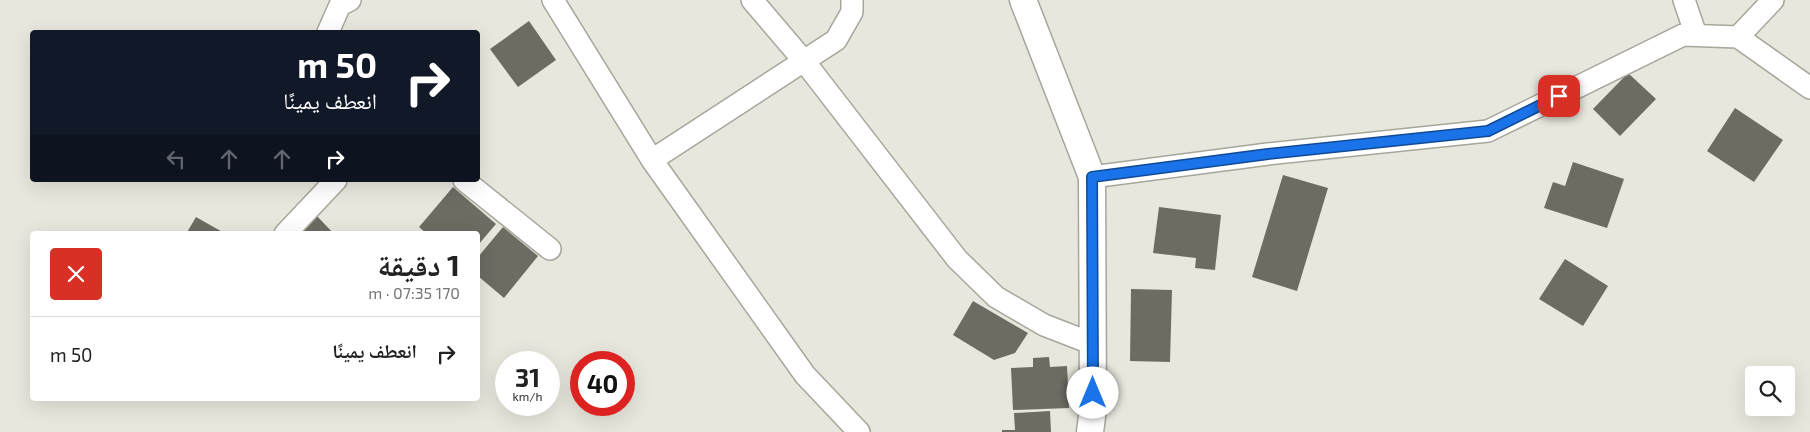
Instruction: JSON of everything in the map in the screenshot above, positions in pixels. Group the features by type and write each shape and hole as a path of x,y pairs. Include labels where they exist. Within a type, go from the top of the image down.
{"street":[{"path":"329,30 340,5 350,0"},
{"path":"553,0 652,160 806,374 859,432"},
{"path":"752,0 804,61 957,259 996,297 1044,325 1093,344"},
{"path":"652,160 836,40 852,12 852,0"},
{"path":"1023,0 1092,177 1093,409 1091,432"},
{"path":"1684,0 1696,35"},
{"path":"1738,37 1773,0"},
{"path":"1092,177 1268,154 1488,131 1683,35 1738,37 1810,88"},
{"path":"288,231 334,182"},
{"path":"466,182 550,249"}],"building":[{"path":"529,21 556,60 518,87 490,49"},
{"path":"1628,73 1656,99 1620,136 1593,109"},
{"path":"1735,108 1783,140 1754,182 1707,151"},
{"path":"1573,162 1624,179 1607,228 1544,208 1553,182 1565,186"},
{"path":"1283,175 1328,188 1297,291 1252,277"},
{"path":"453,187 496,224 480,243 480,231 424,231 419,227"},
{"path":"1159,207 1221,215 1215,270 1195,268 1196,258 1153,253"},
{"path":"317,216 331,231 301,231"},
{"path":"196,217 221,231 188,231"},
{"path":"503,227 538,256 504,298 480,278 480,255"},
{"path":"1565,259 1608,286 1583,326 1539,299"},
{"path":"1131,289 1172,290 1170,362 1130,361"},
{"path":"973,301 1028,333 1015,353 994,360 953,335"},
{"path":"1049,357 1050,367 1067,366 1069,408 1013,410 1011,368 1033,367 1033,358"},
{"path":"1050,411 1051,432 1002,432 1002,430 1015,430 1014,413"}],"route":[{"path":"1093,393 1092,177 1268,154 1488,131 1559,96"}]}
